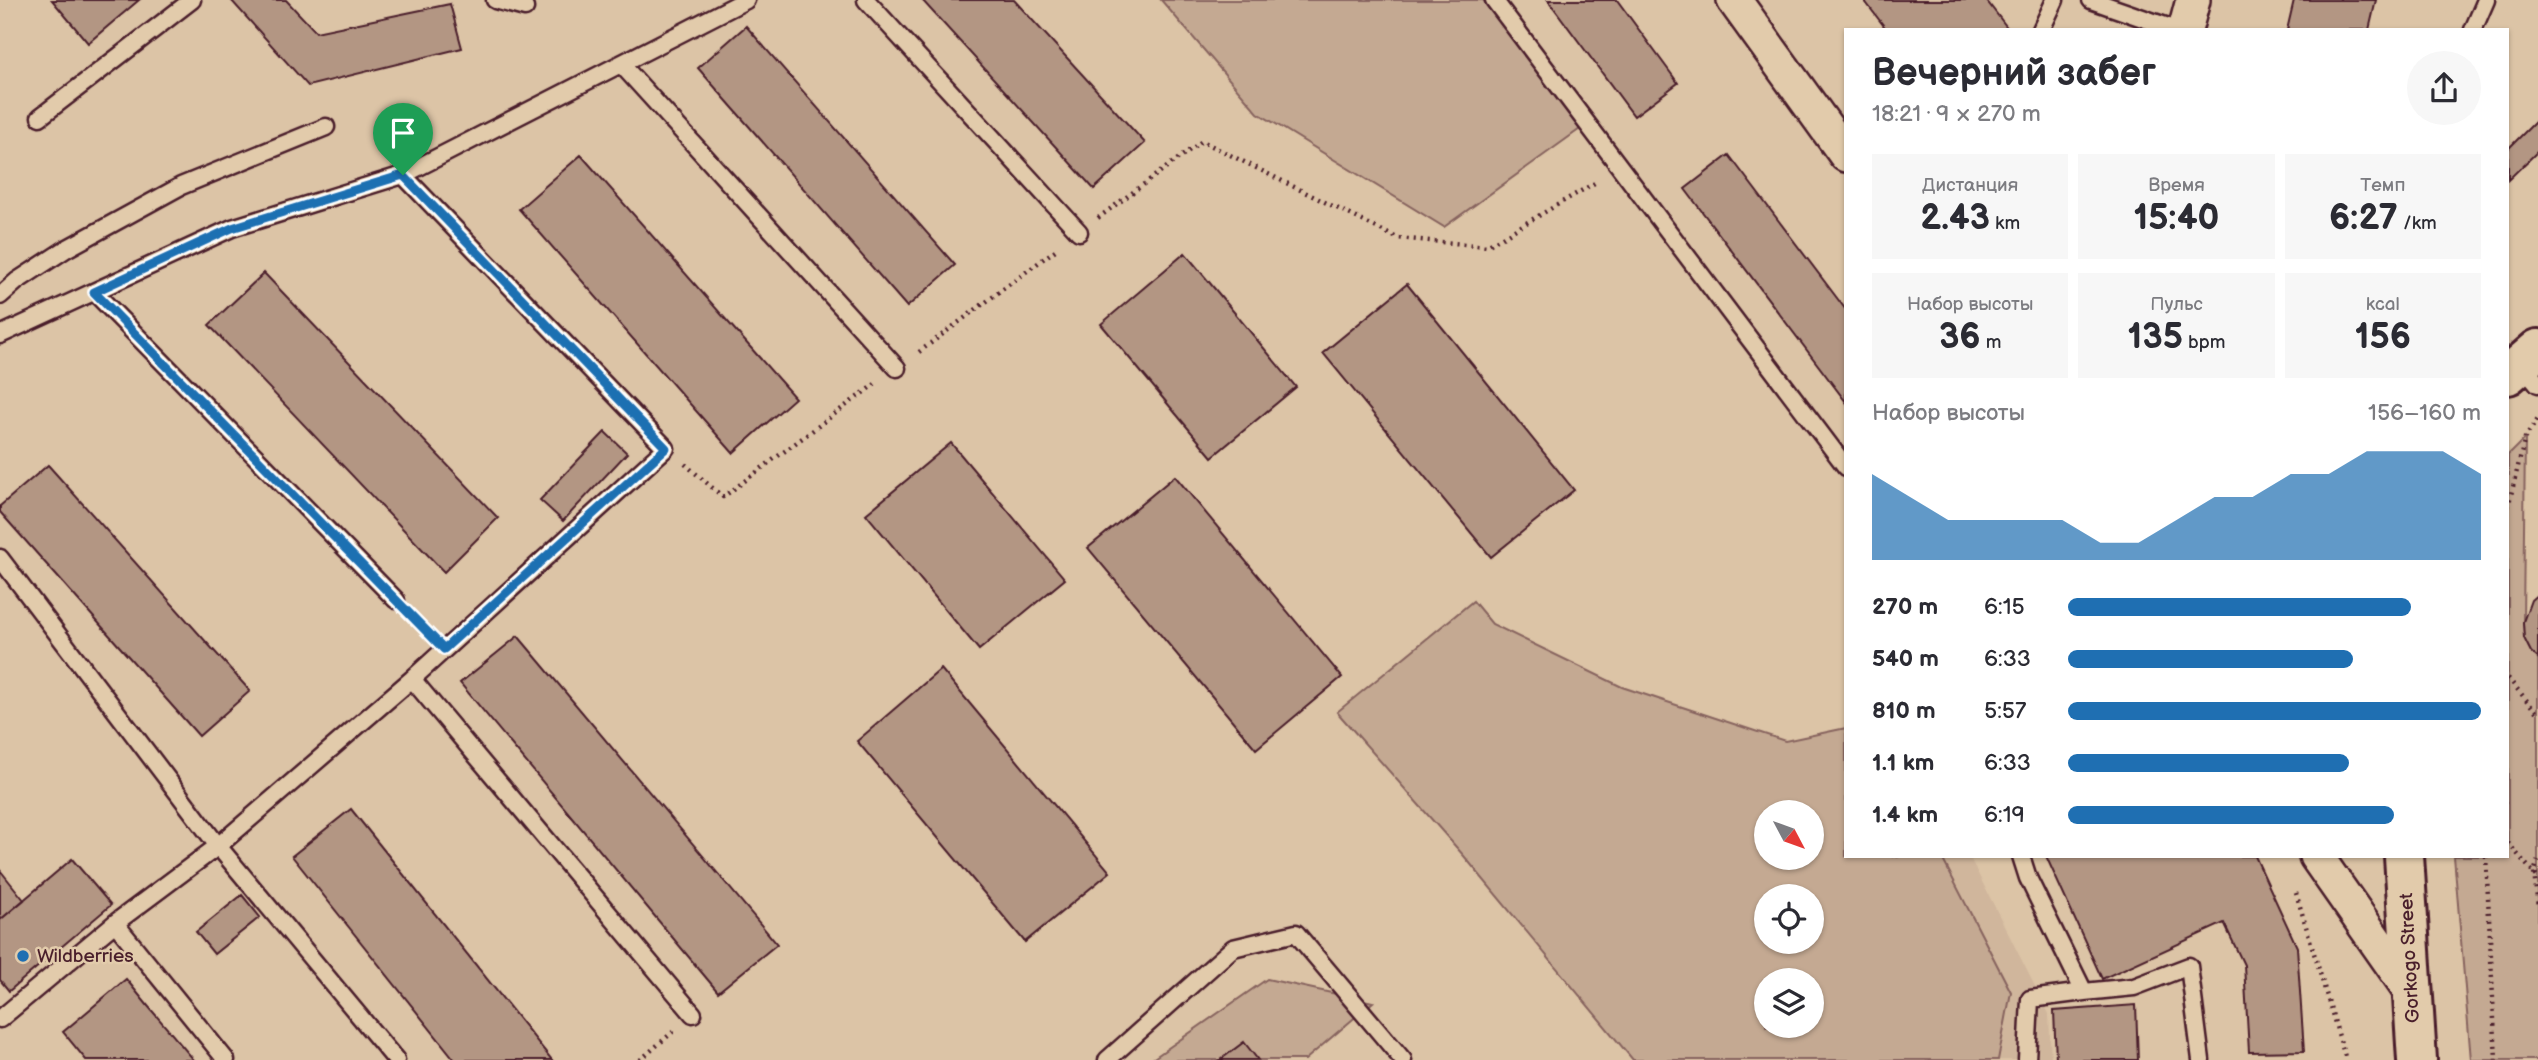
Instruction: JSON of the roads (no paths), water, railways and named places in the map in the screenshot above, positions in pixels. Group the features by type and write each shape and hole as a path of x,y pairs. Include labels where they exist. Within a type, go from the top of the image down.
{"main road":[{"name":"Gorkogo Street","path":"2404,858 2417,1060"}],"street":[{"path":"1734,0 1844,152"},
{"path":"2186,28 2193,0"},
{"path":"2317,858 2412,993"}],"lane":[{"path":"40,117 192,0"},
{"path":"495,0 525,8"},
{"path":"0,335 232,228 403,175 746,0"},
{"path":"866,0 1079,232"},
{"path":"1494,0 1844,464"},
{"path":"2041,28 2055,0"},
{"path":"2091,0 2171,28"},
{"path":"2474,28 2486,0"},
{"path":"621,64 897,368"},
{"path":"0,296 17,281 66,249 181,186 326,127"},
{"path":"0,1019 115,923 218,846 412,680 666,448 403,175"},
{"path":"94,292 396,600"},
{"path":"0,558 218,846 396,1060"},
{"path":"412,680 693,1014"},
{"path":"2022,858 2028,878 2084,992"},
{"path":"115,923 226,1060"},
{"path":"1107,1060 1233,948 1296,933 1403,1060"},
{"path":"2027,1060 2030,999 2134,987 2189,966 2201,1060"}],"place":[{"name":"Wildberries","path":"23,956"}]}
